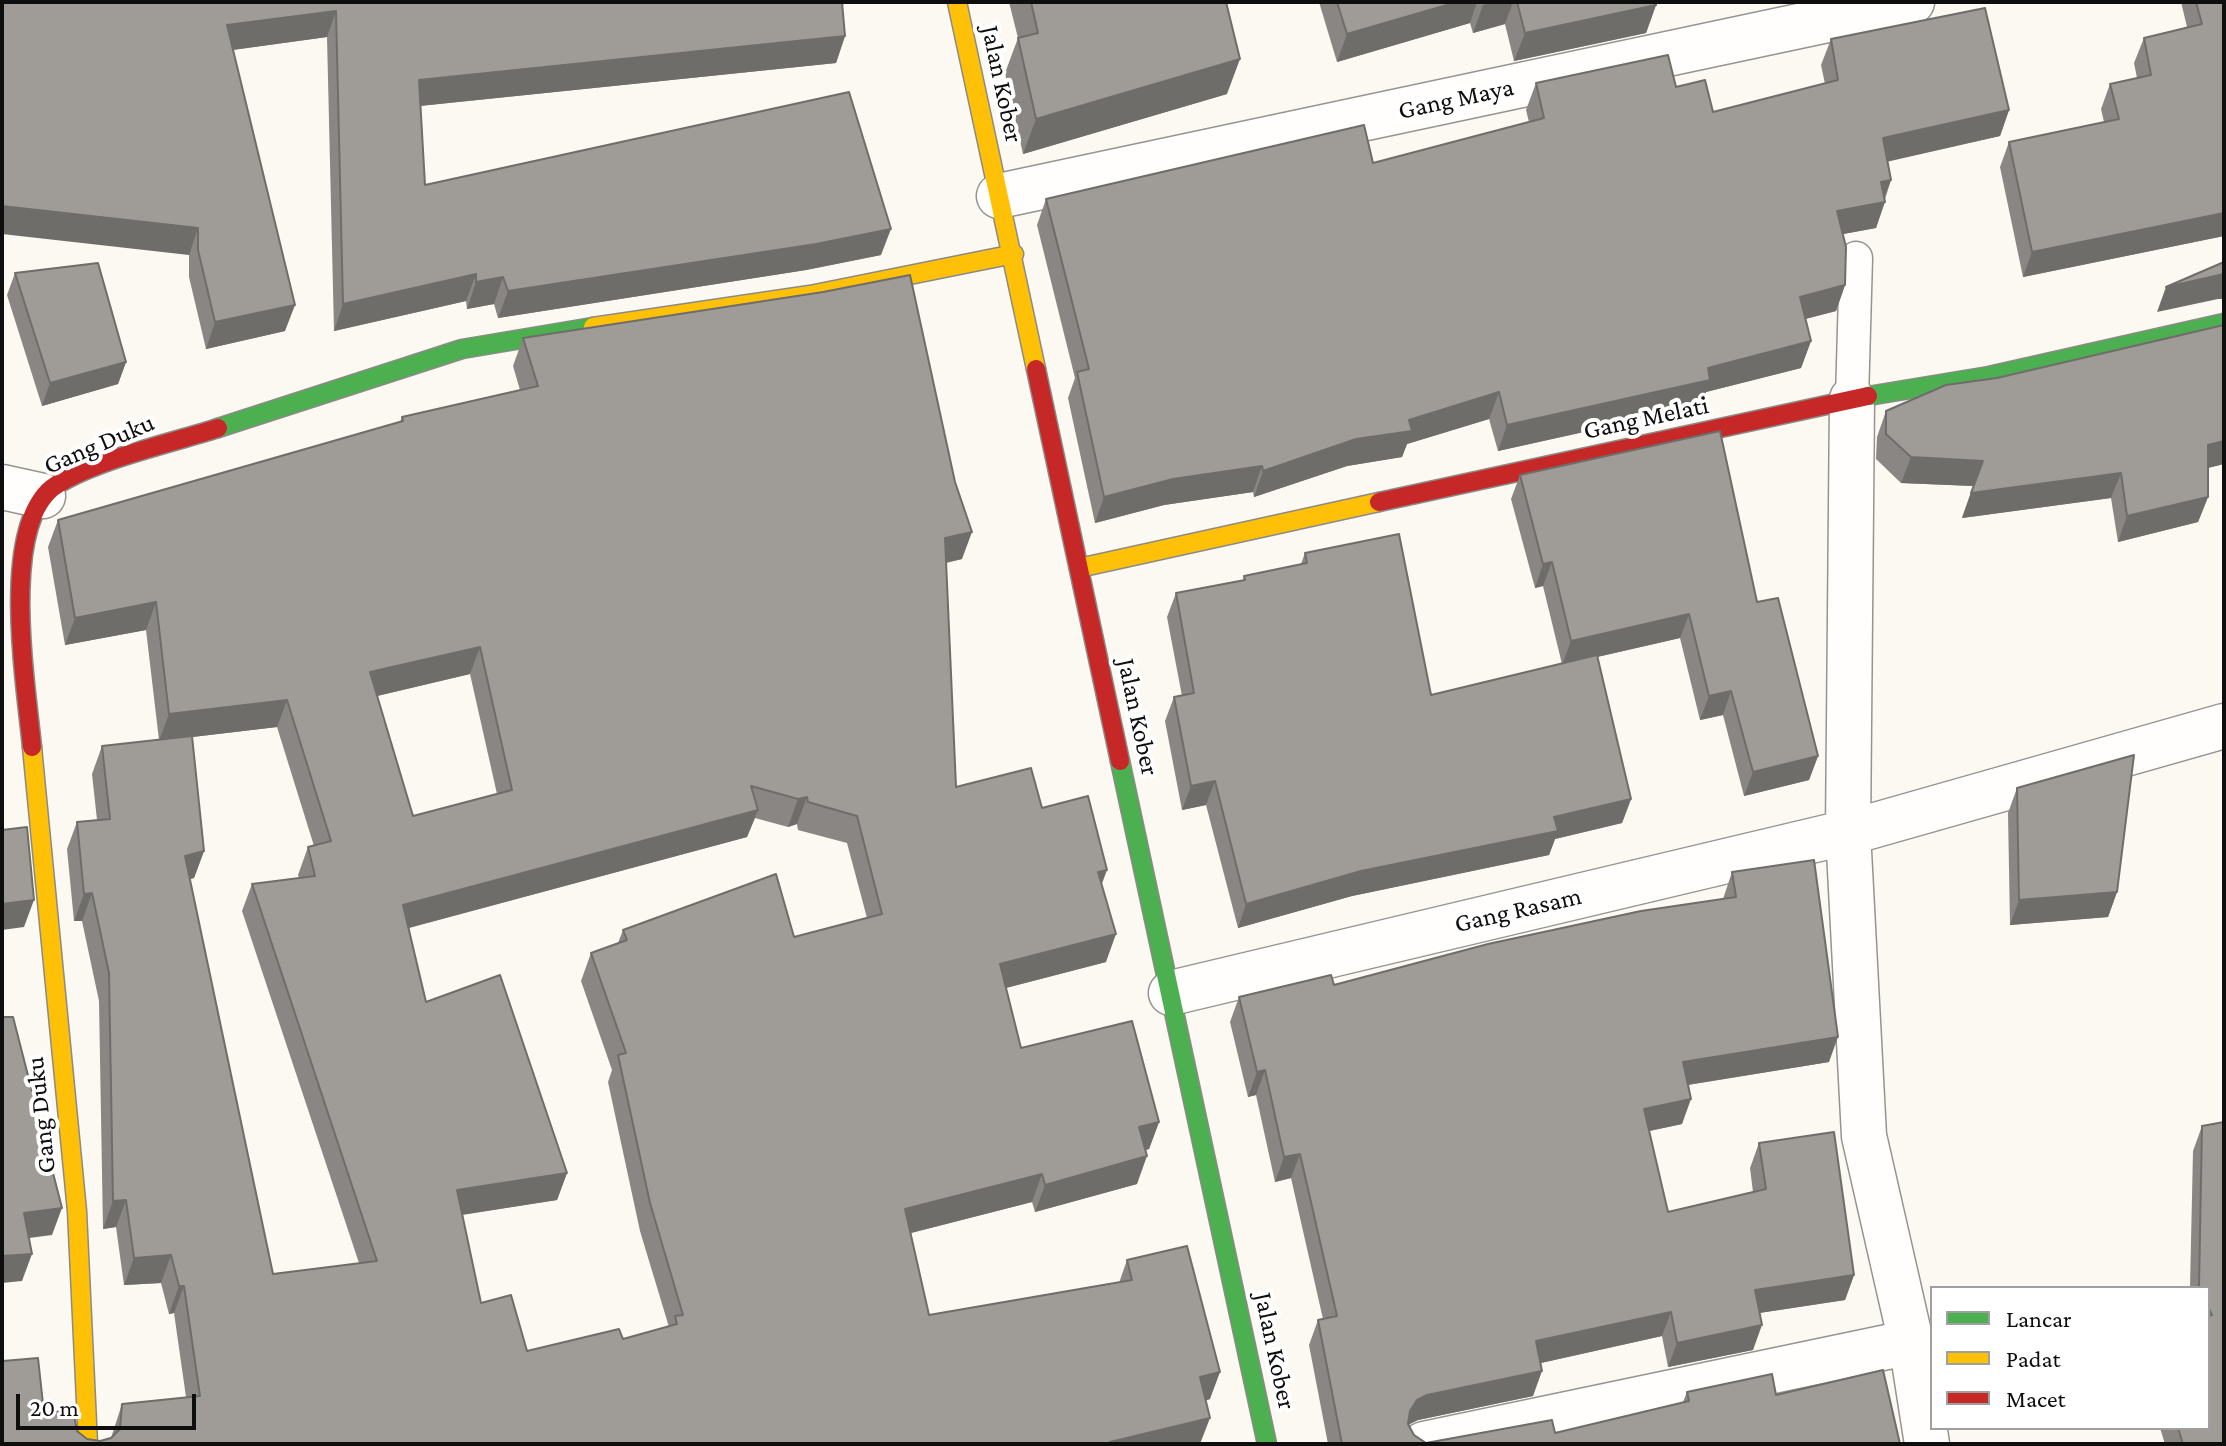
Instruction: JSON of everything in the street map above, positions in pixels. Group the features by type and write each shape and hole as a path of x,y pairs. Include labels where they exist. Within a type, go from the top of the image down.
{"street":[{"name":"Jalan Kober","path":"957,2 1014,254 1267,1444"},
{"name":"Gang Maya","path":"999,196 1912,2"},
{"name":"Gang Duku","path":"88,1444 77,1211 19,615 23,492 61,483 112,462 462,349 681,312 810,295 1014,254"},
{"name":"Gang Melati","path":"1079,568 1852,399 1989,376 2224,323"},
{"path":"1852,399 1867,826 1864,1136 1911,1342 1927,1444"},
{"name":"Gang Rasam","path":"1171,993 1867,826 2224,726"},
{"path":"1424,1444 1911,1342"}],"lane":[{"path":"1852,399 1856,258"}],"building":[{"path":"2,2 842,2 845,36 419,80 425,185 849,92 891,229 816,244 508,291 503,277 476,282 476,274 343,304 336,11 227,25 295,305 215,322 198,250 198,228 2,206"},
{"path":"1031,2 1226,2 1240,59 1036,119 1018,38 1038,33"},
{"path":"1337,2 1457,2 1347,34"},
{"path":"1517,2 1656,2 1656,5 1525,33"},
{"path":"2196,2 2224,2 2224,213 2032,252 2009,142 2119,119 2110,84 2151,75 2144,38 2202,24"},
{"path":"1985,8 2009,110 1883,138 1891,180 1881,182 1885,202 1837,211 1846,247 1845,285 1800,297 1811,341 1708,368 1710,380 1507,425 1499,392 1409,420 1412,431 1356,439 1263,471 1262,466 1173,479 1104,497 1077,372 1089,369 1046,199 1364,125 1373,163 1544,118 1536,83 1668,55 1676,87 1705,80 1713,112 1838,80 1831,39"},
{"path":"2224,262 2224,274 2166,287"},
{"path":"98,263 126,362 50,383 15,273"},
{"path":"910,275 955,482 972,532 945,538 956,787 1031,768 1042,808 1088,796 1107,870 1098,872 1116,934 1000,964 1021,1048 1132,1021 1159,1122 1139,1127 1147,1156 1045,1185 1042,1174 905,1209 929,1315 1132,1280 1127,1260 1187,1246 1220,1372 1200,1377 1210,1418 1111,1444 2,1444 2,1355 3,1361 38,1358 44,1413 73,1410 77,1431 87,1439 100,1441 111,1438 120,1429 122,1404 200,1396 184,1286 179,1286 171,1255 134,1258 126,1200 113,1201 109,973 92,893 84,894 77,822 110,819 102,746 192,736 204,851 185,856 273,1274 377,1261 252,884 315,876 308,847 331,841 287,700 169,714 156,602 75,618 58,520 403,421 402,417 538,386 523,338 823,292","holes":["480,647 512,790 413,816 370,672","751,786 798,799 807,797 808,802 857,816 882,914 794,937 776,874 623,930 627,940 591,953 626,1053 618,1055 650,1203 683,1315 675,1316 677,1324 623,1339 619,1329 527,1351 511,1295 481,1303 457,1190 567,1173 500,975 426,1002 403,905 758,810"]},
{"path":"2224,325 2224,441 2208,445 2208,497 2127,516 2121,473 1971,493 1983,461 1911,457 1886,434 1886,411 1946,385 1997,378"},
{"path":"1720,431 1757,602 1778,598 1818,756 1753,772 1731,691 1709,696 1689,614 1571,641 1552,562 1543,564 1520,475"},
{"path":"1399,534 1431,695 1597,655 1631,799 1554,817 1558,831 1361,871 1246,904 1215,781 1191,786 1174,697 1194,693 1176,593 1245,580 1244,576 1307,563 1305,553"},
{"path":"2134,755 2117,892 2019,900 2017,788"},
{"path":"27,827 34,900 2,904 2,830"},
{"path":"1814,860 1838,1037 1683,1062 1691,1099 1644,1109 1668,1212 1766,1189 1759,1143 1834,1132 1854,1275 1755,1290 1762,1325 1677,1343 1671,1312 1536,1341 1542,1371 1427,1395 1417,1400 1410,1411 1408,1424 1414,1435 1426,1443 1552,1420 1555,1433 1689,1401 1687,1392 1772,1374 1776,1395 1883,1370 1900,1444 1342,1444 1318,1320 1337,1316 1300,1154 1284,1157 1265,1070 1257,1072 1239,997 1331,975 1334,985 1488,944 1641,911 1736,897 1732,872"},
{"path":"2,1017 13,1017 62,1208 24,1213 32,1254 2,1256"},
{"path":"2224,1122 2224,1444 2183,1444 2179,1430 2210,1430 2210,1286 2199,1286 2202,1126"}],"traffic: fast":[{"path":"1868,396 1989,376 2224,323"},
{"path":"218,428 462,349 593,327"},
{"path":"1120,761 1267,1444"}],"traffic: slow":[{"path":"957,2 1036,369"},
{"path":"593,327 810,295 1014,254"},
{"path":"1079,568 1379,502"},
{"path":"32,747 77,1211 88,1444"}],"traffic: jam":[{"path":"1036,369 1120,761"},
{"path":"1379,502 1868,396"},
{"path":"32,747 20,610 26,538 36,509 52,488 87,469 218,428"}]}
